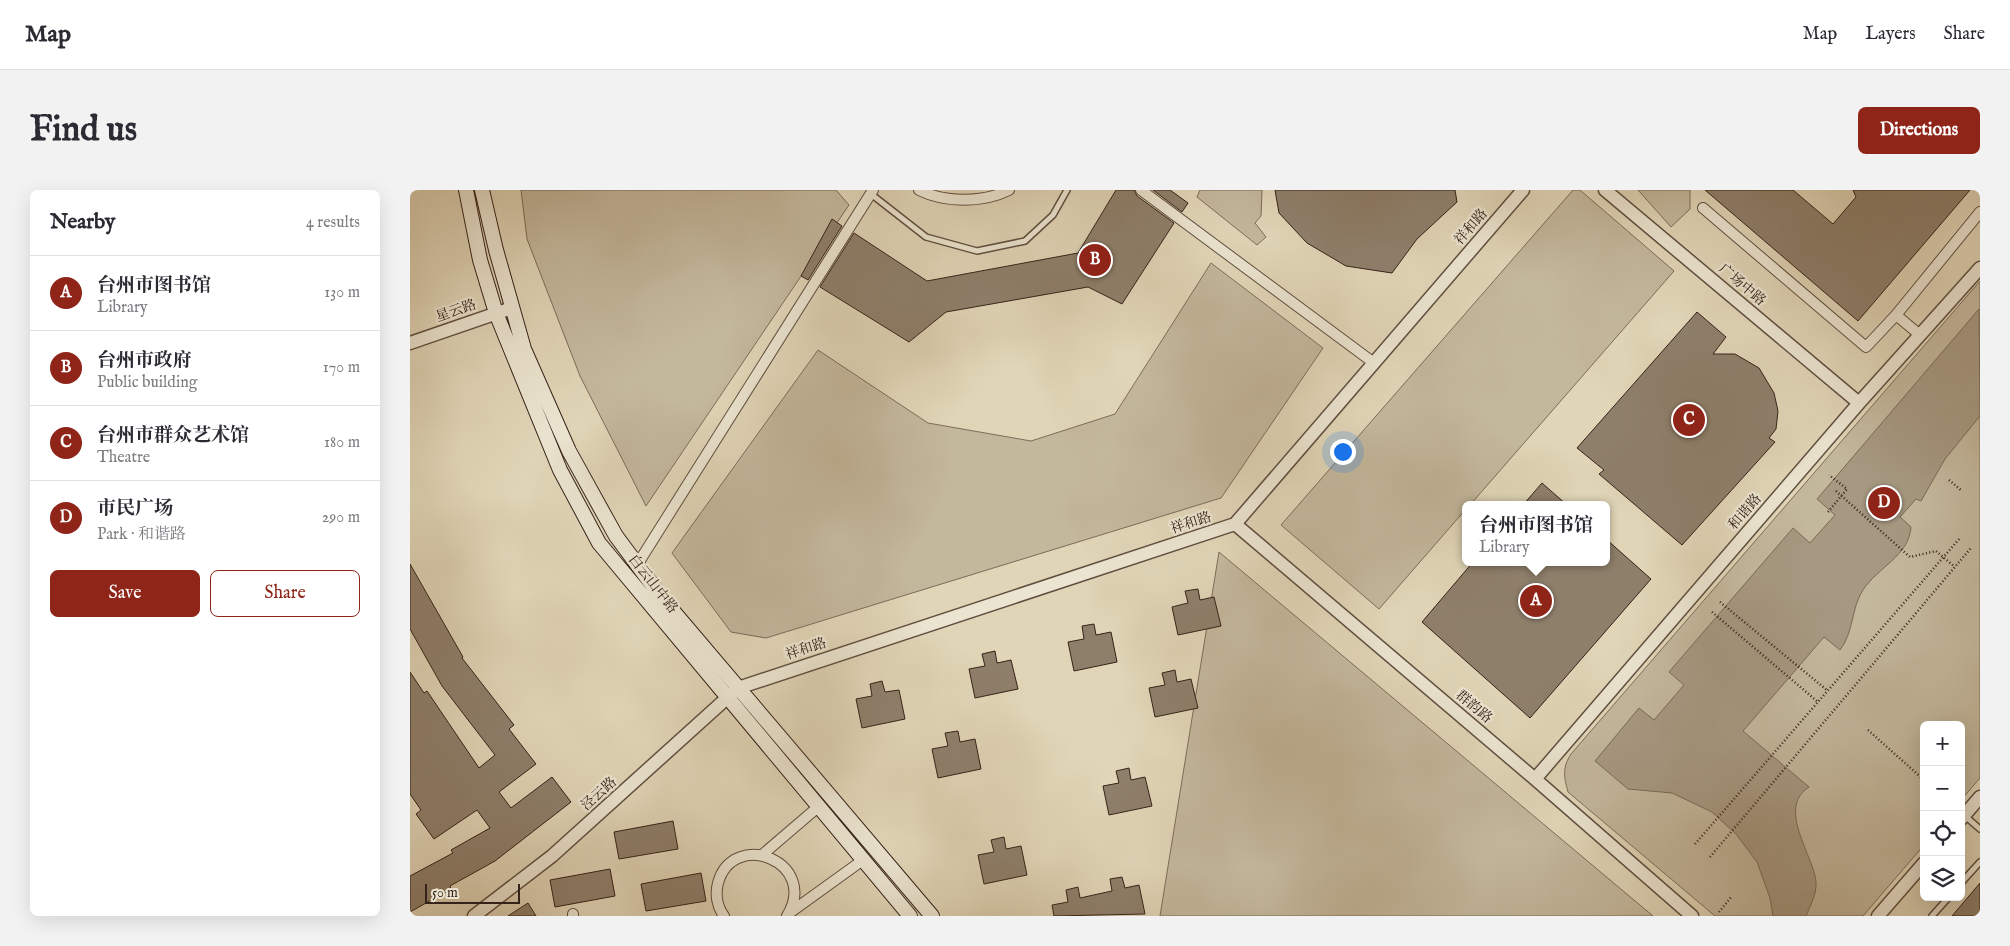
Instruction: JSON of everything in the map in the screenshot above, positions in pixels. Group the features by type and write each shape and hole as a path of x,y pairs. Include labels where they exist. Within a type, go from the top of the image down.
{"main road":[{"name":"白云山中路","path":"466,190 480,260 496,313 560,470 599,543 932,916"},
{"name":"白云山中路","path":"482,190 496,250 524,349 569,451 616,536 818,807 910,916"}],"street":[{"path":"918,190 943,198 964,200 985,198 1009,190"},
{"path":"1141,190 1374,363"},
{"name":"祥和路","path":"732,692 1235,524 1523,190"},
{"name":"广场中路","path":"1605,190 1859,403"},
{"path":"637,565 872,192"},
{"path":"1703,208 1866,347 1896,314 1980,212"},
{"name":"和谐路","path":"1536,779 1859,403 1980,268"},
{"name":"星云路","path":"410,343 512,308"},
{"path":"1896,314 1920,335"},
{"name":"群韵路","path":"1235,524 1536,779 1692,916"},
{"name":"泾云路","path":"474,916 552,856 732,692"},
{"path":"1965,815 1980,797"},
{"path":"762,855 818,807"},
{"path":"724,916 717,902 716,889 720,877 727,866 737,859 749,855 762,855 774,859 784,867 791,878 794,891 793,904 787,916"},
{"path":"787,916 863,860"},
{"path":"1878,916 1920,868"}],"lane":[{"path":"872,192 926,237 978,251 1025,241 1053,215 1067,190"},
{"path":"1965,818 1980,828"},
{"path":"1965,879 1980,862"},
{"path":"1932,916 1945,901"}],"path":[{"path":"1828,512 1847,489 1831,476"},
{"path":"1949,480 1962,491"},
{"path":"1836,491 1910,557 1936,551 1955,567"},
{"path":"1695,844 1960,538"},
{"path":"1710,857 1971,548"},
{"path":"1721,603 1798,669 1828,691"},
{"path":"1713,613 1818,702"},
{"path":"1868,730 1920,776"},
{"path":"1719,912 1732,896"}],"shaded area":[{"path":"521,190 836,190 849,205 646,506 580,376 527,239"},
{"path":"1200,190 1262,190 1261,216 1255,223 1266,237 1257,245 1197,197"},
{"path":"1573,190 1580,190 1674,271 1473,501 1462,501 1462,514 1379,609 1281,525"},
{"path":"1638,190 1690,190 1690,209 1671,227"},
{"path":"1211,263 1323,348 1221,498 766,638 731,632 672,553 818,350 928,423 1031,441 1115,414"},
{"path":"1980,281 1980,778 1965,795 1965,721 1920,721 1920,850 1863,916 1715,916 1568,792 1565,773 1566,764 1571,754"},
{"path":"1979,309 1980,416 1945,459 1921,501 1916,499 1900,517 1911,527 1905,546 1863,590 1856,604 1848,636 1840,650 1824,637 1743,731 1809,787 1800,796 1796,807 1796,819 1799,833 1814,871 1816,886 1814,895 1806,916 1773,916 1770,898 1757,862 1736,834 1712,812 1672,793 1628,789 1595,761 1639,708 1654,720 1684,685 1669,672 1793,528 1810,543 1835,515 1817,499"},
{"path":"1219,552 1653,916 1160,916"}],"building":[{"path":"1116,190 1134,190 1137,196 1174,223 1122,304 1088,287 946,312 909,342 820,287 854,233 927,281 1078,253"},
{"path":"1153,190 1170,190 1188,203 1182,212"},
{"path":"1275,190 1455,190 1457,202 1417,239 1392,273 1346,266 1307,243 1279,213"},
{"path":"1705,190 1793,190 1833,224 1856,197 1853,190 1970,190 1858,321"},
{"path":"832,219 842,226 808,280 801,276"},
{"path":"1697,312 1726,337 1713,354 1735,354 1759,368 1774,393 1778,411 1776,429 1769,438 1775,442 1682,545 1599,474 1604,470 1577,448"},
{"path":"1542,483 1562,501 1526,501"},
{"path":"1610,543 1651,579 1530,718 1422,622 1470,566 1610,566"},
{"path":"410,564 462,658 514,725 509,729 536,764 499,792 511,808 552,777 571,802 495,861 450,886 451,889 410,912 410,876 453,853 451,850 490,828 477,810 434,839 416,814 421,810 410,794 410,672 424,693 427,691 479,768 495,755 442,686 410,629"},
{"path":"1198,589 1200,600 1214,597 1221,626 1178,635 1172,607 1188,603 1185,591"},
{"path":"1094,624 1096,635 1111,632 1117,662 1074,671 1068,642 1084,639 1082,626"},
{"path":"995,651 997,663 1011,660 1018,689 975,698 969,669 985,666 982,654"},
{"path":"1175,670 1177,682 1191,679 1198,708 1155,717 1149,688 1165,685 1162,673"},
{"path":"882,681 885,692 899,690 905,719 862,728 856,699 872,696 870,684"},
{"path":"958,731 960,742 975,739 981,769 938,778 932,749 948,746 945,733"},
{"path":"1129,768 1131,780 1145,777 1152,806 1109,815 1103,786 1119,783 1116,771"},
{"path":"673,821 678,849 619,859 614,832"},
{"path":"1004,837 1006,849 1021,846 1027,875 984,884 978,855 994,852 991,840"},
{"path":"610,869 615,896 555,907 550,880"},
{"path":"701,873 706,901 646,911 641,884"},
{"path":"1122,877 1125,888 1139,885 1145,914 1054,916 1052,905 1068,902 1066,890 1078,887 1080,898 1112,891 1110,879"},
{"path":"1980,883 1980,916 1952,916"},
{"path":"528,903 536,916 508,916"}],"place":[{"name":"台州市政府","path":"1095,260"},
{"name":"台州市群众艺术馆","path":"1689,420"},
{"name":"市民广场","path":"1884,503"},
{"name":"台州市图书馆","path":"1536,601"}]}
